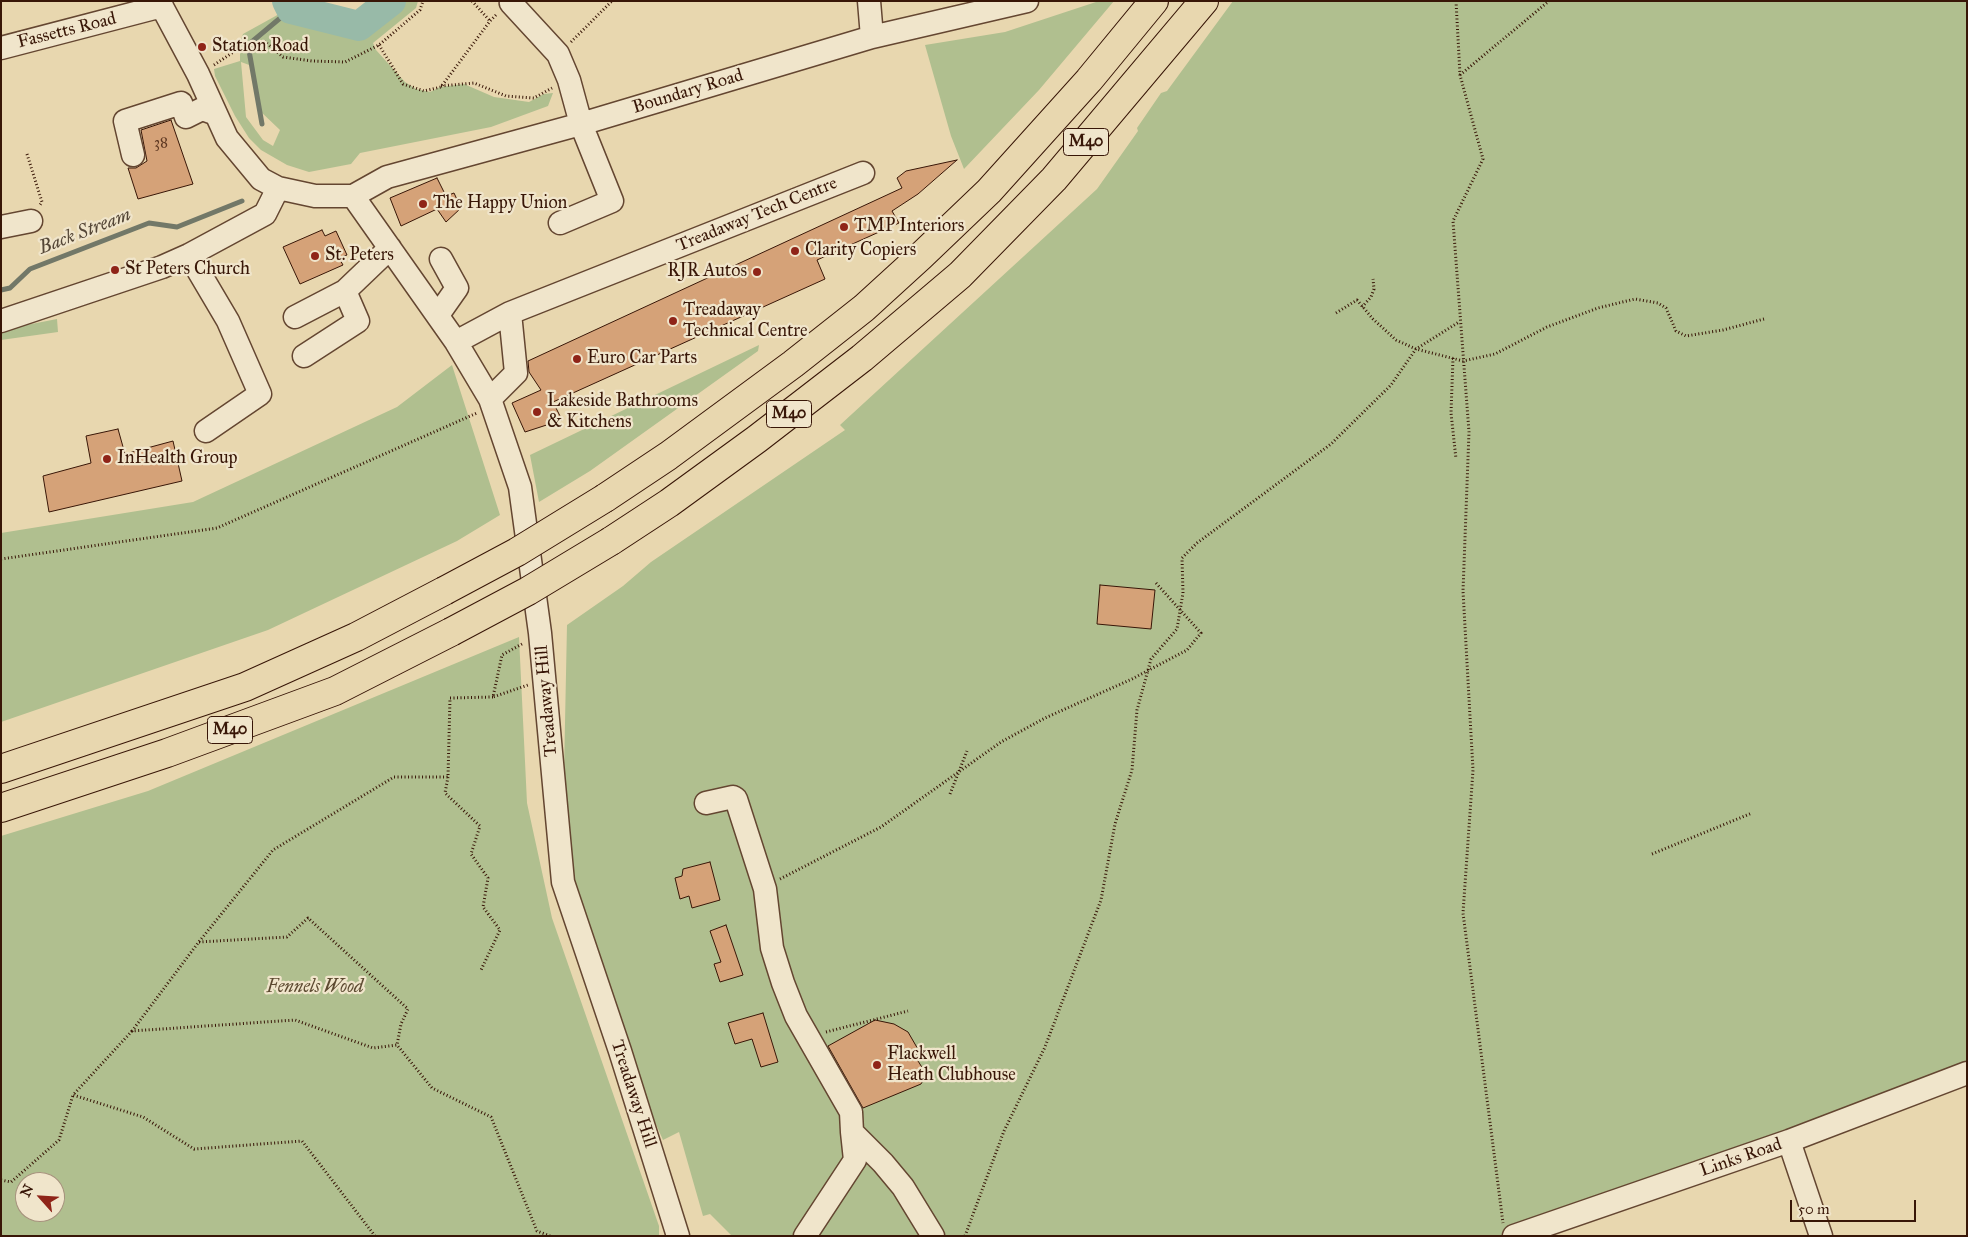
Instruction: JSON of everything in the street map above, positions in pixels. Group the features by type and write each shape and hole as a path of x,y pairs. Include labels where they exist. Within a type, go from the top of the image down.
{"highway":[{"name":"M40","path":"1,769 245,687 356,637 444,591 517,552 605,498 700,433 864,308 989,191 1089,80 1154,1"},
{"name":"M40","path":"1,808 167,753 335,691 528,591 611,541 668,503 757,439 862,358 960,275 1054,179 1204,1"}],"street":[{"path":"869,1 872,37"},
{"name":"Boundary Road","path":"353,196 386,177 581,124 872,37 1005,4 1027,1"},
{"path":"512,2 558,54 569,80 581,124 612,201 560,223"},
{"path":"161,4 198,74 227,138 260,179 278,188 315,196 353,196"},
{"name":"Fassetts Road","path":"1,48 161,4"},
{"path":"133,155 124,121 181,103 186,117 202,109 216,114"},
{"name":"Treadaway Tech Centre","path":"456,342 510,313 863,173"},
{"path":"1,321 162,267 189,255 265,214 278,188"},
{"name":"Treadaway Hill","path":"353,196 438,315 492,402 520,487 540,632 563,882 620,1051 678,1236"},
{"path":"1,227 31,221"},
{"path":"295,317 345,291 390,248"},
{"path":"189,255 228,321 260,394 206,431"},
{"path":"438,315 457,288 441,259"},
{"path":"304,356 358,320 345,291"},
{"path":"492,402 516,373 510,313"},
{"path":"706,803 733,797 736,799 765,889 772,948 796,1016 851,1112 855,1160 805,1236"},
{"name":"Links Road","path":"1509,1233 1789,1142 1967,1073"},
{"path":"852,1132 883,1162 903,1187 934,1236"},
{"path":"1789,1142 1821,1236"}],"path":[{"path":"198,74 236,51 264,41 283,57 312,62 345,62 379,45 420,10 423,1"},
{"path":"472,1 490,20"},
{"path":"558,54 612,1"},
{"path":"1456,1 1460,75 1483,159 1453,221 1459,322 1469,432 1463,591 1473,770 1463,913 1509,1233"},
{"path":"1460,75 1549,1"},
{"path":"440,86 490,20 512,2"},
{"path":"379,45 403,84 424,91 440,86 474,83 506,96 534,98 569,80"},
{"path":"27,154 42,202 31,221"},
{"path":"1362,307 1371,297 1374,289 1372,279"},
{"path":"1336,314 1357,300 1396,340 1416,350 1463,361 1495,354 1547,327 1598,308 1635,299 1658,303 1666,308 1676,331 1686,336 1723,330 1764,319"},
{"path":"965,1236 1004,1131 1045,1047 1101,900 1115,824 1132,770 1137,710 1147,671 1151,659 1177,629 1183,593 1182,558 1197,543 1332,444 1391,385 1416,350 1459,322"},
{"path":"1453,358 1450,413 1456,459"},
{"path":"1,559 216,528 492,402"},
{"path":"765,889 880,827 1001,742 1187,650 1201,633 1154,582"},
{"path":"493,697 502,655 540,632"},
{"path":"481,970 500,930 483,907 488,878 471,854 480,826 445,793 448,778 450,698 493,697 545,680"},
{"path":"950,794 967,751"},
{"path":"1,1180 11,1182 59,1140 72,1095 132,1031 198,942 273,850 394,777 448,778"},
{"path":"1652,854 1752,813"},
{"path":"198,942 287,937 308,918 408,1009 401,1024 397,1046"},
{"path":"808,1036 908,1011"},
{"path":"132,1031 295,1020 373,1048 397,1046"},
{"path":"397,1046 432,1088 491,1117 538,1231 550,1236"},
{"path":"72,1095 143,1117 194,1149 302,1141 375,1236"}],"green space":[{"path":"391,1 418,1 416,8 373,43 376,50 405,82 416,89 430,92 440,87 464,84 494,97 529,102 544,94 553,93 548,106 491,127 360,153 351,164 309,172 287,165 261,150 249,138 235,116 215,76 214,69 240,61 240,41 243,34 281,13 287,12 304,19 345,21 363,18 384,9","holes":["241,62 252,66 259,110 280,130 273,146 263,140 246,117"]},
{"path":"1099,1 1114,1 1039,90 964,169 951,136 925,45 1005,32"},
{"path":"1233,1 1967,1 1967,1062 1499,1236 732,1236 710,1214 703,1216 679,1132 663,1140 587,970 557,774 564,772 567,625 623,586 651,562 845,430 840,425 1097,189 1138,131 1137,128 1161,93 1167,91"},
{"path":"57,319 58,332 1,340 1,330"},
{"path":"759,345 758,351 590,471 539,502 530,455"},
{"path":"452,365 500,515 457,541 268,630 1,722 1,533 193,502 397,407"},
{"name":"Fennels Wood","path":"519,637 527,803 552,918 659,1226 659,1236 1,1236 1,836 148,791"}],"building":[{"path":"171,120 193,184 138,199 128,168 136,168 147,161 141,130"},
{"name":"Treadaway Technical Centre","path":"957,160 918,194 892,211 899,223 817,260 825,279 553,402 562,420 525,432 512,403 541,390 529,372 528,361 902,188 897,178 906,171"},
{"name":"The Happy Union","path":"437,178 446,196 454,193 461,208 446,222 437,209 401,226 390,198"},
{"name":"St. Peters","path":"322,230 325,236 336,231 347,255 339,258 343,265 300,284 283,247"},
{"path":"118,429 125,454 173,441 182,481 49,512 43,476 91,463 86,436"},
{"path":"1100,585 1155,590 1151,629 1097,624"},
{"path":"710,862 720,900 692,908 689,896 680,899 675,878 682,876 683,869"},
{"path":"726,925 743,975 720,982 714,964 721,962 710,931"},
{"path":"763,1013 778,1062 761,1067 752,1039 735,1044 728,1023"},
{"name":"Flackwell Heath Clubhouse","path":"875,1020 894,1024 908,1032 919,1051 915,1056 926,1074 921,1084 863,1108 828,1046"}],"waterway":[{"path":"287,1 291,9 359,26 391,1"},
{"path":"262,124 248,45 291,9"},
{"name":"Back Stream","path":"1,290 10,288 30,269 149,223 177,227 242,201"}],"place":[{"name":"Station Road","path":"202,47"},
{"name":"The Happy Union","path":"423,204"},
{"name":"TMP Interiors","path":"844,227"},
{"name":"Clarity Copiers","path":"795,251"},
{"name":"St. Peters","path":"315,256"},
{"name":"St Peters Church","path":"115,270"},
{"name":"RJR Autos","path":"757,272"},
{"name":"Treadaway Technical Centre","path":"673,321"},
{"name":"Euro Car Parts","path":"577,359"},
{"name":"Lakeside Bathrooms & Kitchens","path":"537,412"},
{"name":"InHealth Group","path":"107,459"},
{"name":"Flackwell Heath Clubhouse","path":"877,1065"}]}
